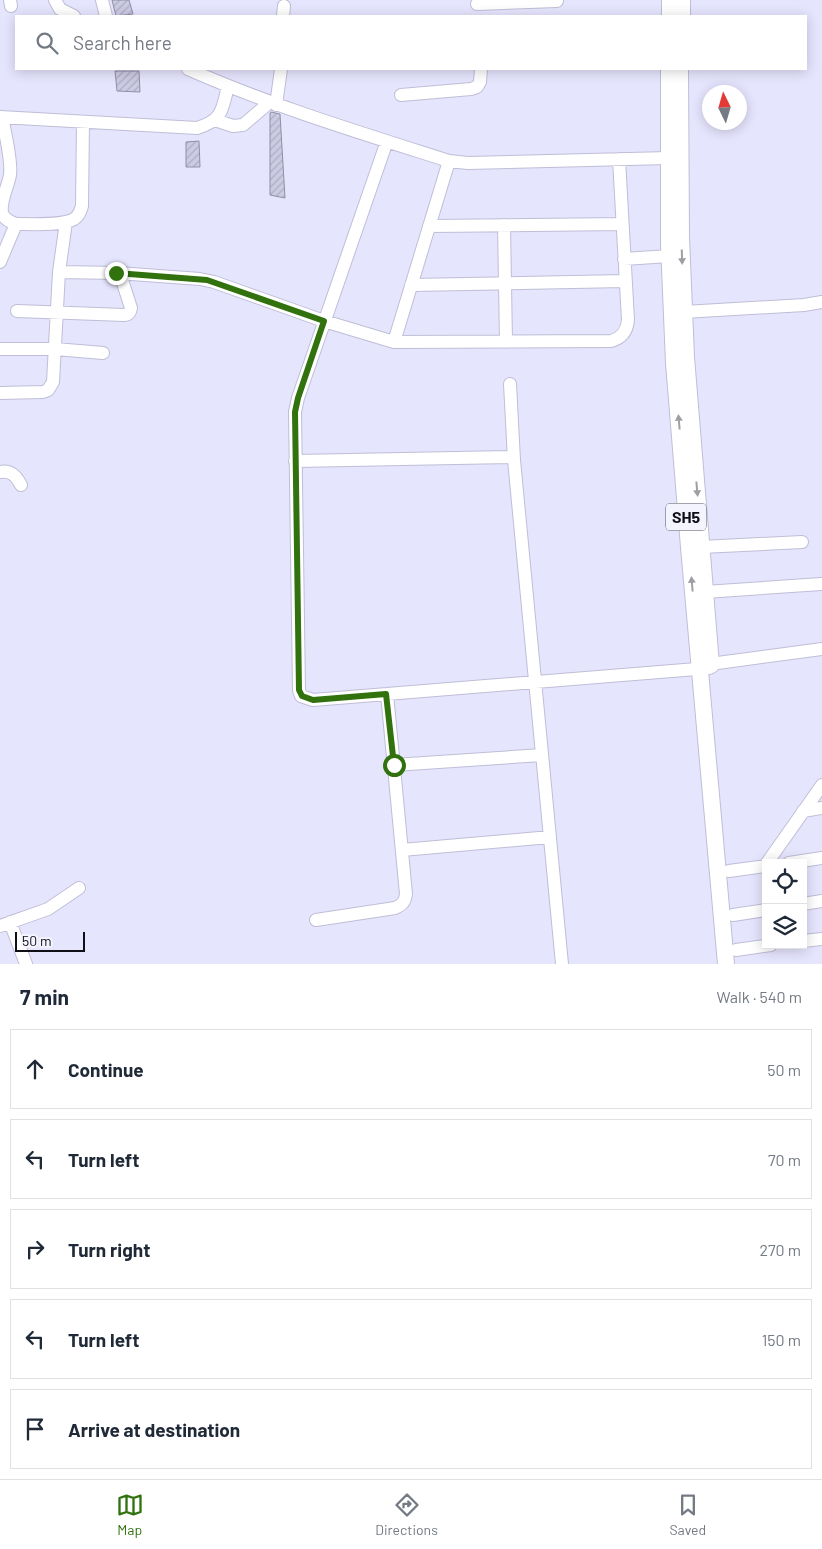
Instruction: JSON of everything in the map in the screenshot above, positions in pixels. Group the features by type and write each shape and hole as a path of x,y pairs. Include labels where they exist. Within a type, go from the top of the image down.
{"main road":[{"path":"670,0 670,15"},
{"path":"682,0 682,15"},
{"name":"SH5","path":"669,70 670,256 674,363 729,871 736,957"},
{"name":"SH5","path":"680,70 681,237 686,357 705,592 707,667 726,964"}],"street":[{"path":"55,0 60,9 72,15"},
{"path":"102,0 106,15"},
{"path":"477,7 557,1"},
{"path":"190,70 273,104 449,161 468,163 669,158"},
{"path":"215,120 233,126 243,125 273,104 281,70"},
{"path":"401,96 478,87 481,70"},
{"path":"83,122 82,206 80,214 75,219 66,222 16,224 4,218 1,204 10,170 1,117 83,122 191,129 203,127 215,120 221,112 228,86"},
{"path":"386,141 298,398 295,412 299,690 302,696 313,700 707,667 822,649"},
{"path":"59,272 118,273 207,280 324,321 394,342 611,341 624,334 628,328 618,159"},
{"path":"394,342 449,161"},
{"path":"0,393 43,392 48,390 53,382 59,272 66,222"},
{"path":"0,262 16,224"},
{"path":"429,226 622,224"},
{"path":"504,225 506,342"},
{"path":"624,259 670,256"},
{"path":"17,311 128,315 131,308 118,273"},
{"path":"411,285 625,281"},
{"path":"684,312 804,305 822,302"},
{"path":"0,349 55,349 102,353"},
{"path":"510,384 514,457 562,964"},
{"path":"295,461 514,457"},
{"path":"0,472 10,472 16,476 21,485"},
{"path":"701,547 802,542"},
{"path":"705,592 821,584"},
{"path":"316,920 394,908 406,900 386,694"},
{"path":"394,765 542,755"},
{"path":"770,859 822,785"},
{"path":"803,811 822,808"},
{"path":"402,850 550,837"},
{"path":"807,860 822,858"},
{"path":"729,871 762,866"},
{"path":"26,964 5,924 48,909 78,888"},
{"path":"807,903 822,901"},
{"path":"733,915 762,911"},
{"path":"807,941 822,939"},
{"path":"736,957 762,948"}],"building":[{"path":"112,0 129,0 133,14 116,15"},
{"path":"115,71 139,71 140,92 117,91"},
{"path":"271,112 280,114 285,198 270,195"},
{"path":"199,141 200,167 186,167 186,142"}],"route":[{"path":"116,273 207,280 324,321 298,398 294,425 299,690 306,699 313,700 386,694 394,765"}]}
